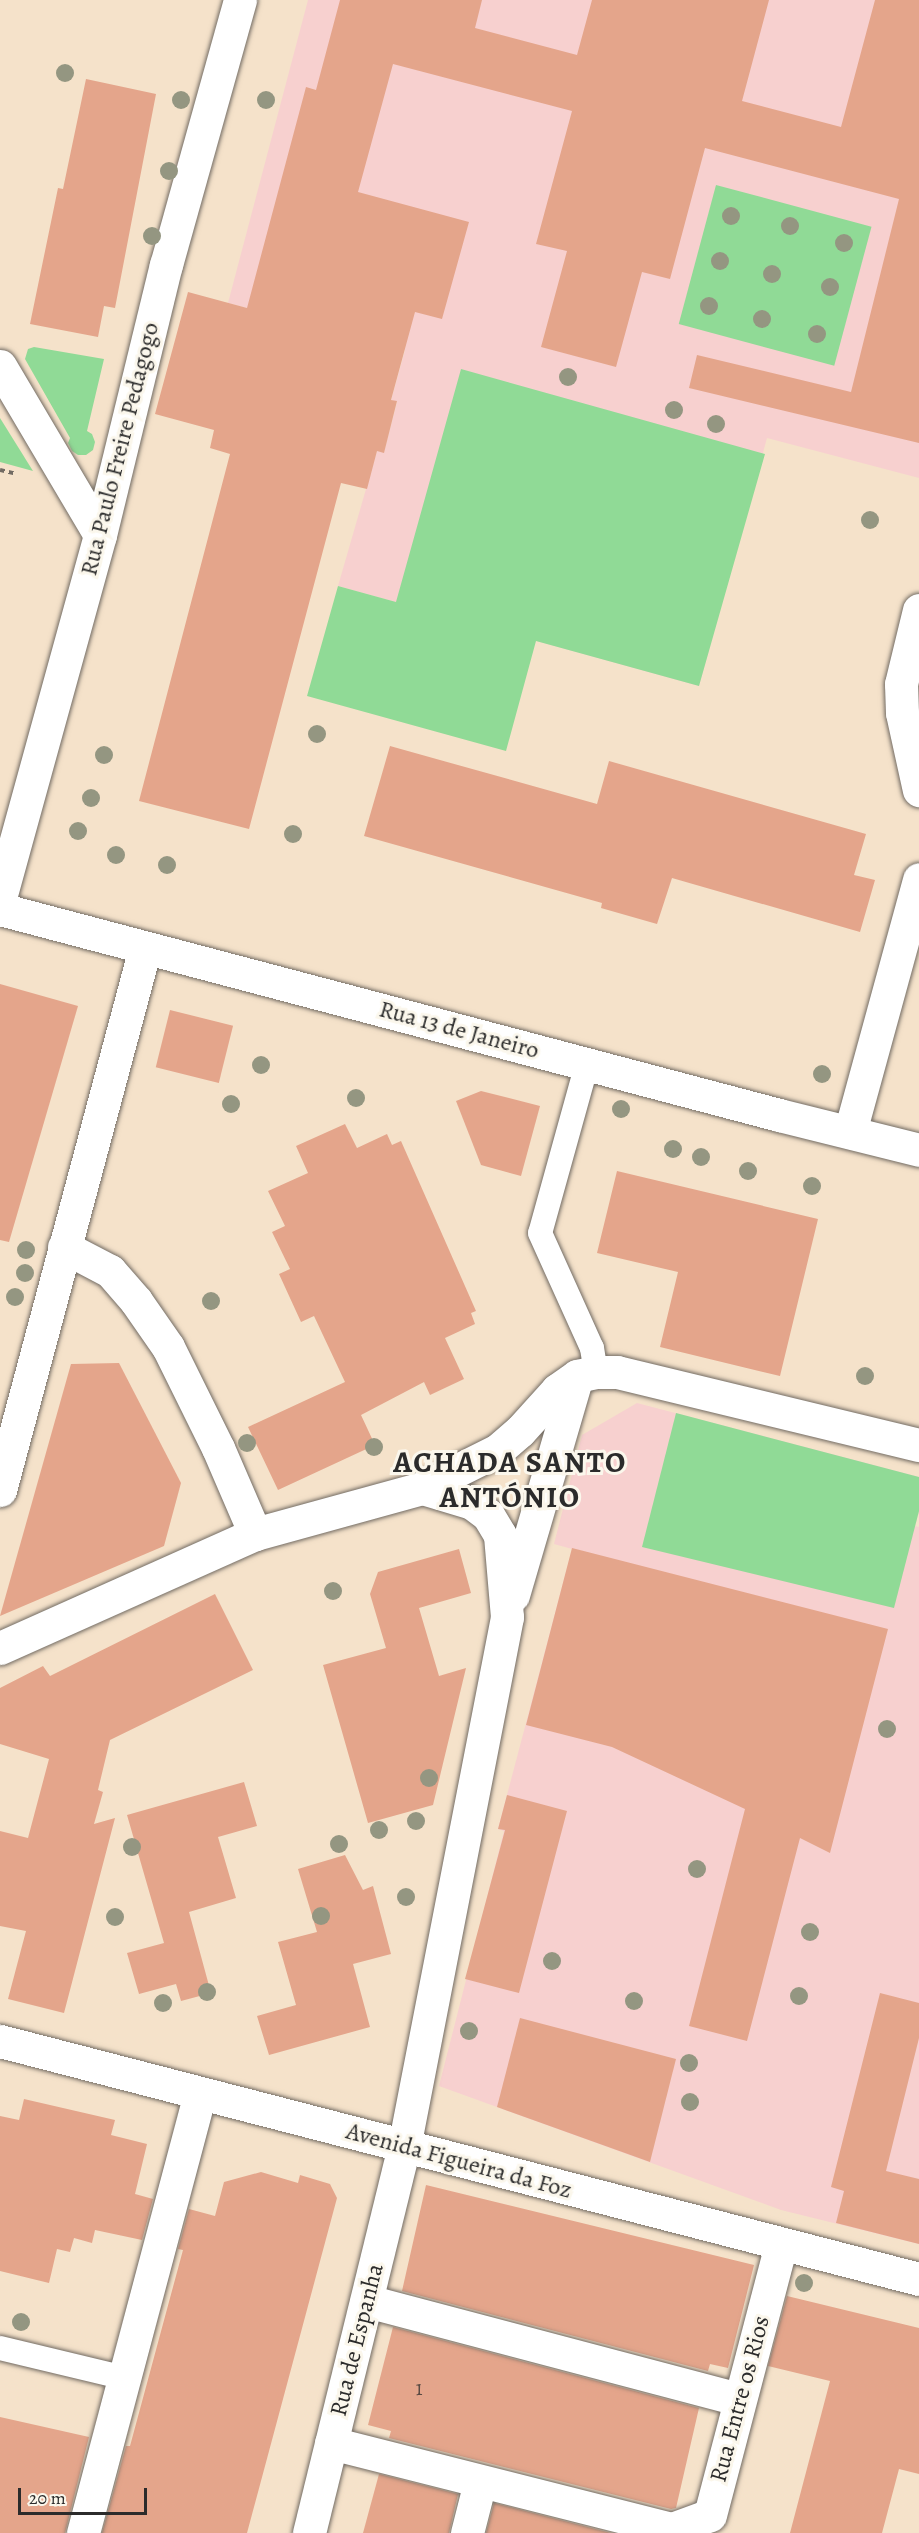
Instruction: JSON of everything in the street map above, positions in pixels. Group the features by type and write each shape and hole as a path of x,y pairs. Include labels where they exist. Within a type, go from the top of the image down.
{"street":[{"name":"Rua Paulo Freire Pedagogo","path":"0,898 100,535 166,265 240,0"},
{"path":"0,366 100,535"},
{"path":"917,626 901,684 902,713 919,790"},
{"path":"850,1132 919,879"},
{"name":"Rua 13 de Janeiro","path":"0,909 919,1150"},
{"path":"0,1490 8,1432 64,1247 145,948"},
{"path":"64,1247 110,1271 136,1301 168,1347 218,1448 255,1534"},
{"path":"0,1648 255,1534 423,1488 498,1450 520,1431 557,1390 586,1374 617,1372 919,1445"},
{"path":"507,1617 586,1374"},
{"path":"423,1488 472,1503 488,1515 500,1535 507,1617"},
{"name":"Rua de Espanha","path":"309,2533 404,2147 507,1617"},
{"name":"Avenida Figueira da Foz","path":"0,2041 919,2279"},
{"path":"83,2533 200,2094"},
{"name":"Rua Entre os Rios","path":"331,2443 480,2482 618,2525 671,2531 710,2515 781,2244"},
{"path":"367,2301 739,2399"},
{"path":"467,2533 480,2482"}],"lane":[{"path":"586,1374 592,1348 540,1233 587,1064"},
{"path":"0,2348 125,2378"}],"shaded area":[{"path":"308,0 919,0 919,478 767,438 699,686 338,586 377,451 384,452 397,402 391,400 405,350 228,303"},
{"path":"637,1403 919,1477 919,1511 915,1526 919,1527 919,2244 781,2210 439,2086 504,1831 498,1829 572,1549 554,1544 582,1435"}],"green space":[{"path":"716,185 872,227 834,366 679,324"},
{"path":"34,347 104,359 87,431 92,434 95,442 93,450 86,455 78,455 72,451 68,443 70,438 25,359 28,349"},
{"path":"461,369 765,454 699,686 536,641 506,751 307,696 338,586 396,602"},
{"path":"0,418 33,471 0,462"},
{"path":"676,1413 919,1477 919,1511 894,1608 642,1547"}],"building":[{"path":"340,0 482,0 475,28 577,55 592,0 769,0 742,101 841,127 875,0 919,0 919,443 689,388 697,355 851,392 899,199 705,148 670,279 642,272 616,367 541,347 567,251 536,244 572,111 393,64 358,192 469,222 442,319 415,312 391,400 397,401 384,453 377,451 367,489 341,483 249,829 139,801 230,454 210,448 214,430 155,414 188,292 247,308 306,87 316,90"},
{"path":"86,79 156,94 115,308 104,306 98,337 30,324 58,188 63,189"},
{"path":"390,746 597,804 609,761 866,834 854,875 875,880 860,932 672,878 657,924 601,908 602,903 364,836"},
{"path":"0,984 78,1006 9,1242 0,1240"},
{"path":"170,1010 233,1026 219,1083 156,1067"},
{"path":"481,1091 540,1106 521,1176 481,1165 456,1101"},
{"path":"345,1124 357,1148 387,1134 392,1145 401,1141 476,1311 471,1313 475,1324 445,1338 464,1379 430,1395 424,1382 361,1415 375,1445 278,1490 248,1427 345,1382 314,1316 301,1322 279,1274 290,1269 272,1232 285,1226 268,1191 308,1173 296,1146"},
{"path":"617,1171 818,1219 780,1376 660,1347 678,1272 597,1253"},
{"path":"119,1363 181,1483 164,1546 0,1616 71,1364"},
{"path":"572,1548 888,1629 830,1853 800,1838 747,2041 689,2026 745,1809 612,1747 526,1725"},
{"path":"459,1549 471,1593 419,1608 439,1676 466,1668 433,1805 368,1823 323,1665 386,1648 370,1594 378,1572"},
{"path":"215,1594 253,1670 110,1740 98,1790 103,1792 94,1824 115,1818 64,2013 8,1999 26,1931 0,1926 0,1831 28,1838 49,1759 0,1744 0,1688 43,1666 50,1676"},
{"path":"244,1782 257,1826 218,1837 236,1898 189,1912 211,1993 181,2001 176,1984 139,1994 127,1953 164,1943 127,1815"},
{"path":"507,1795 567,1811 519,1993 465,1979 505,1830 498,1829"},
{"path":"345,1855 363,1890 373,1886 391,1954 353,1964 370,2027 269,2055 257,2016 296,2005 278,1942 317,1932 298,1869"},
{"path":"880,1993 919,2003 919,2038 886,2171 919,2179 919,2244 836,2223 844,2191 831,2187"},
{"path":"520,2018 676,2059 650,2162 497,2107"},
{"path":"24,2099 115,2120 111,2135 147,2144 135,2194 153,2199 142,2240 95,2230 92,2243 74,2238 70,2252 57,2249 49,2283 0,2271 0,2116 19,2120"},
{"path":"261,2172 298,2183 300,2175 330,2184 337,2198 247,2533 102,2533 126,2446 130,2446 183,2250 178,2249 189,2209 215,2216 224,2182"},
{"path":"426,2185 754,2265 728,2368 710,2364 708,2371 402,2291"},
{"path":"787,2296 919,2328 919,2474 899,2469 882,2533 790,2533 830,2381 768,2366"},
{"path":"393,2327 699,2408 676,2508 671,2509 389,2438 391,2431 368,2425"},
{"path":"0,2417 89,2437 65,2533 0,2533"},
{"path":"379,2474 458,2494 449,2533 363,2533"},
{"path":"494,2503 611,2533 486,2533"}],"district":[{"name":"ACHADA SANTO ANTÓNIO","path":"510,1479"}]}
